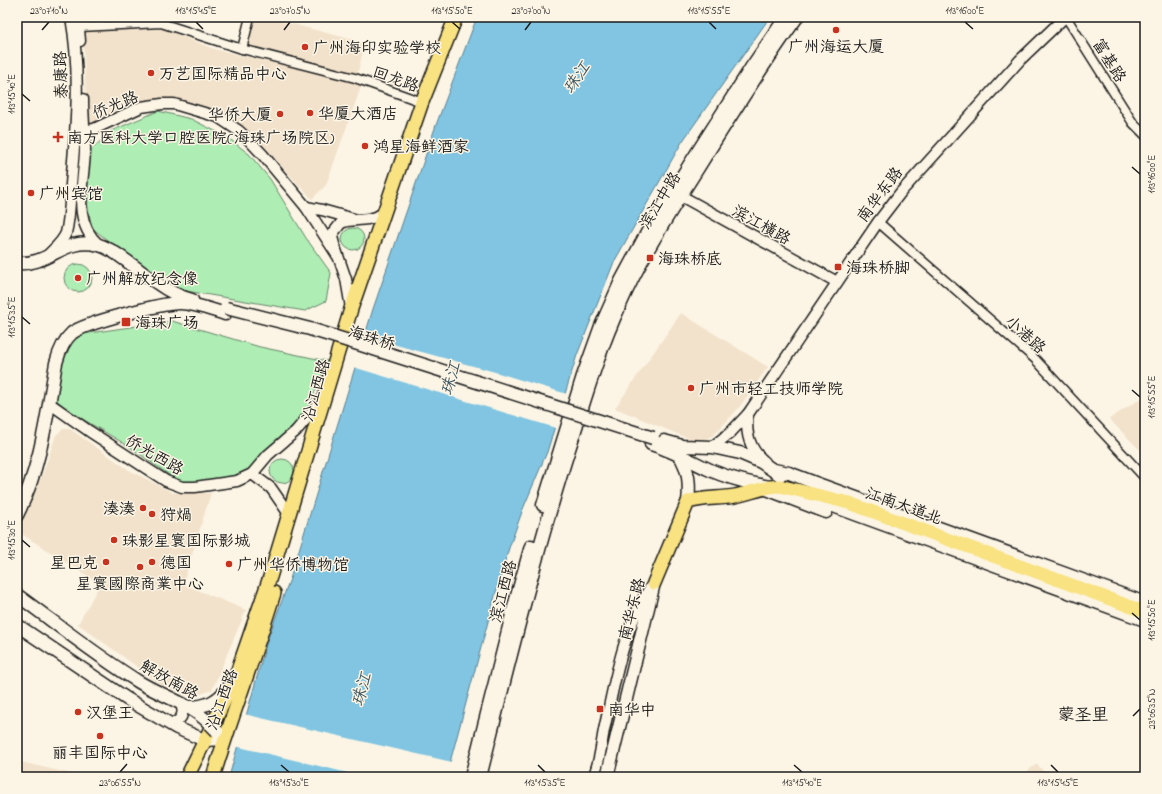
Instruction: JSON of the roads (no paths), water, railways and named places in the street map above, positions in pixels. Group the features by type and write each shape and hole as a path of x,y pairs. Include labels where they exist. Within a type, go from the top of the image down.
{"main road":[{"name":"沿江西路","path":"187,777 235,679 259,611 322,400 351,309 422,102 456,17"},
{"name":"沿江西路","path":"213,777 217,731 260,640 333,386 433,89 461,17"},
{"name":"滨江中路","path":"575,416 619,306 639,264 676,194 735,93 786,17"},
{"name":"滨江中路","path":"676,194 797,17"},
{"path":"17,263 33,263 44,259 68,246 80,243 99,245"},
{"name":"海珠桥","path":"99,245 116,253 179,296 225,311"},
{"name":"海珠桥","path":"49,403 58,353 68,336 79,329 119,316 168,304 185,303 310,329 652,441"},
{"path":"17,514 28,488 40,451 49,403"},
{"name":"滨江西路","path":"479,776 575,416"},
{"name":"江南大道北","path":"652,441 682,446 712,447 750,457 774,470 786,480 799,487 849,503 1145,612"},
{"name":"江南大道北","path":"652,441 709,470 762,486 793,493 848,511 1145,620"},
{"name":"南华东路","path":"606,777 654,583 688,502 690,484 689,475 687,468 679,454"},
{"path":"774,470 789,473 1145,603"},
{"path":"762,486 934,552 1145,627"},
{"path":"688,502 735,496 762,486 775,486 785,487 849,503"},
{"name":"解放南路","path":"17,595 127,674 150,689 197,713 217,731"},
{"path":"17,625 126,699 170,724 204,740 217,731"},
{"path":"185,706 202,706 213,702 219,698 235,679"}],"street":[{"name":"泰康路","path":"71,17 80,131 85,152 80,203 88,233 99,245"},
{"path":"242,49 250,17"},
{"name":"富基路","path":"1066,17 1133,122 1145,135"},
{"name":"南华东路","path":"712,447 730,433 748,414 878,222 901,192 1020,60 1066,17"},
{"name":"泰康路","path":"44,259 56,247 65,234 68,218 80,131 79,22"},
{"name":"回龙路","path":"79,22 161,23 242,49 355,78 422,102"},
{"name":"侨光路","path":"80,131 94,129 107,124 141,107 162,104 174,104 201,111 218,118 228,123 249,140 306,207 337,255"},
{"name":"滨江横路","path":"676,194 838,282"},
{"path":"306,207 356,220"},
{"path":"351,309 346,279 332,238 334,232 341,223 376,217 385,212"},
{"name":"小港路","path":"878,222 1035,359 1145,478"},
{"name":"侨光西路","path":"49,403 88,431 166,481 182,487 194,487 237,481 252,474 268,455 296,430 322,400"},
{"path":"748,414 747,424 749,439 752,447 774,470"},
{"path":"252,474 271,488 289,514"},
{"path":"593,777 627,636 636,612 654,583"},
{"path":"170,724 177,722 182,717 185,706"},
{"path":"601,744 606,777"}],"water":[{"name":"珠江","path":"477,17 770,17 682,142 614,262 577,355 547,452 523,509 509,548 446,777 229,777 267,641 291,576 373,309 436,125"}],"place":[{"name":"广州海运大厦","path":"836,30"},
{"name":"广州海印实验学校","path":"305,47"},
{"name":"万艺国际精品中心","path":"151,73"},
{"name":"华厦大酒店","path":"310,113"},
{"name":"华侨大厦","path":"280,114"},
{"name":"南方医科大学口腔医院(海珠广场院区)","path":"58,137"},
{"name":"鸿星海鲜酒家","path":"365,146"},
{"name":"广州宾馆","path":"31,193"},
{"name":"海珠桥底","path":"650,258"},
{"name":"海珠桥脚","path":"838,267"},
{"name":"广州解放纪念像","path":"78,278"},
{"name":"海珠广场","path":"126,322"},
{"name":"广州市轻工技师学院","path":"691,388"},
{"name":"湊湊","path":"143,508"},
{"name":"狩煱","path":"152,514"},
{"name":"珠影星寰国际影城","path":"114,540"},
{"name":"星巴克","path":"106,562"},
{"name":"德国","path":"152,562"},
{"name":"广州华侨博物馆","path":"229,564"},
{"name":"星寰國際商業中心","path":"140,567"},
{"name":"南华中","path":"600,709"},
{"name":"汉堡王","path":"78,712"},
{"name":"丽丰国际中心","path":"100,736"}],"district":[{"name":"蒙圣里","path":"1083,714"}]}
